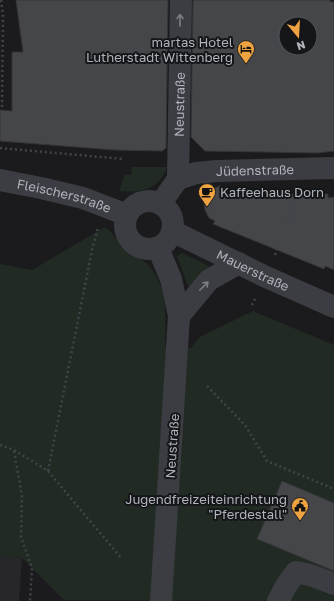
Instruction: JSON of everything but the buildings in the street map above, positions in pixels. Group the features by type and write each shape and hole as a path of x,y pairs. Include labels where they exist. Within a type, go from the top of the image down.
{"street":[{"name":"Neustraße","path":"178,180 181,0"},
{"name":"Jüdenstraße","path":"178,180 196,173 217,171 334,168"},
{"name":"Fleischerstraße","path":"0,180 83,198 127,214"},
{"path":"161,203 178,180"},
{"path":"144,201 161,203 171,215 172,231 167,241 158,248 143,249 131,242 124,229 127,214 135,205 144,201"},
{"name":"Mauerstraße","path":"172,231 334,307"},
{"name":"Neustraße","path":"158,248 171,279 180,316 161,601"},
{"path":"180,316 209,280 239,263"},
{"path":"278,601 296,572 310,575 334,584"}],"path":[{"path":"1,0 3,15 2,110"},
{"path":"0,148 123,159"},
{"path":"287,221 295,201 299,170"},
{"path":"48,471 92,250 106,207"},
{"path":"208,386 245,425 267,460 334,489"},
{"path":"0,444 14,450 48,471 122,559"},
{"path":"14,450 22,496 21,537 32,568 30,601"}],"shaded area":[{"path":"132,167 167,167 159,181 148,188 135,191 119,191 125,175 131,175"},
{"path":"105,227 126,250 149,266 160,283 163,293 166,325 165,346 191,348 200,337 253,311 334,345 334,601 64,600 22,558 0,556 0,264 32,270"},
{"path":"182,253 209,266 209,268 191,286 188,286 177,256"},
{"path":"0,556 22,558 19,601 0,601"}],"place":[{"name":"martas Hotel Lutherstadt Wittenberg","path":"246,64"},
{"name":"Kaffeehaus Dorn","path":"207,207"},
{"name":"Jugendfreizeiteinrichtung \"Pferdestall\"","path":"300,521"}]}
